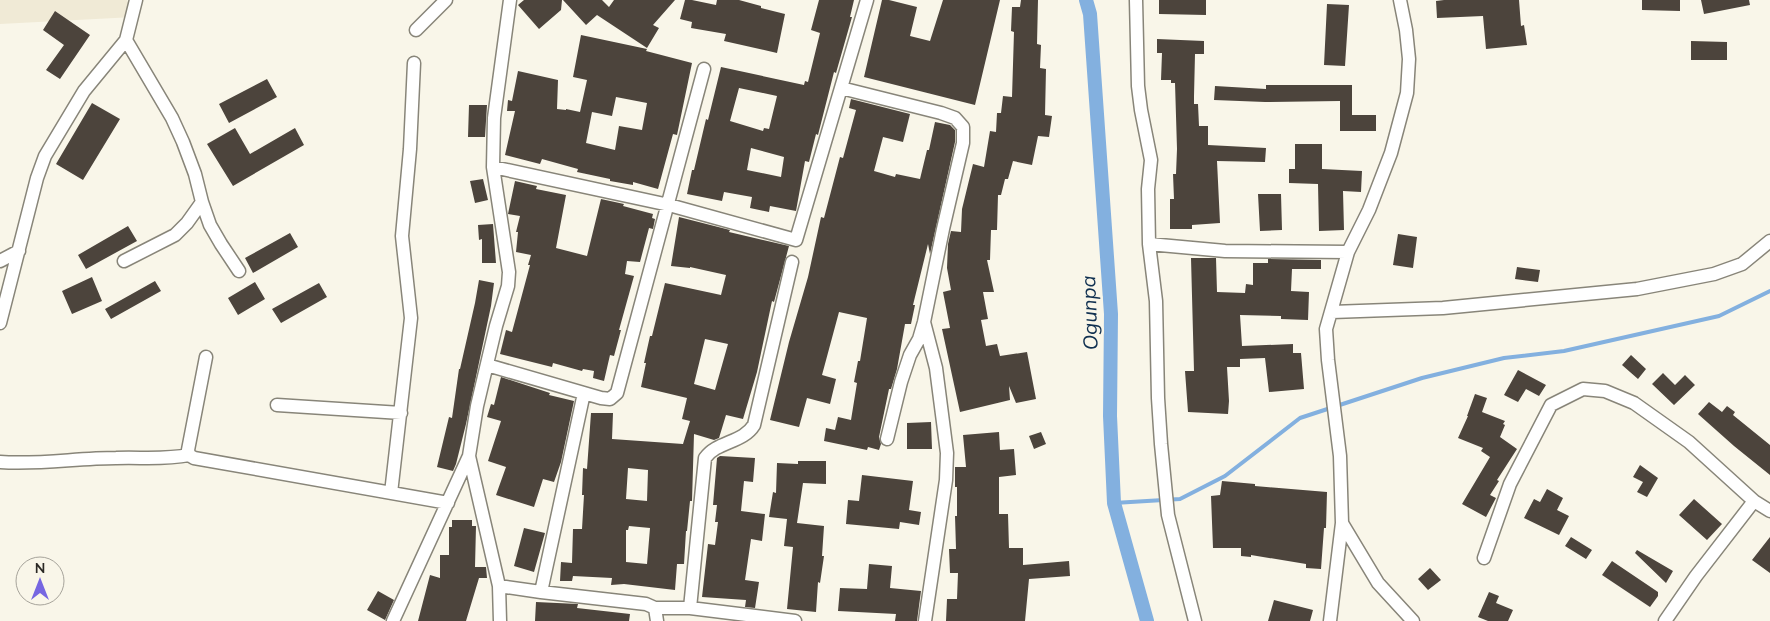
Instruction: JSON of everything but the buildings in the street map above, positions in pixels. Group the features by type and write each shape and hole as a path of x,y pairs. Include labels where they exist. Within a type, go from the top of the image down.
{"street":[{"path":"0,323 37,178 45,156 84,91 126,40 136,0"},
{"path":"416,30 446,0"},
{"path":"393,621 469,456 477,406 496,326 508,286 509,272 493,167 494,118 510,0"},
{"path":"493,167 669,204 796,240 867,0"},
{"path":"1136,0 1140,110 1151,160 1148,189 1149,244 1156,301 1158,398 1168,515 1195,621"},
{"path":"1330,621 1342,523 1340,456 1326,329 1348,252 1369,210 1391,153 1407,93 1408,49 1400,0"},
{"path":"126,40 176,126 195,174 210,225 239,271"},
{"path":"391,493 410,318 402,236 410,149 414,63"},
{"path":"487,365 610,399 617,393 704,69"},
{"path":"841,88 941,113 955,118 964,127 964,143 943,229 924,322 901,382 887,439"},
{"path":"124,261 175,235 187,223 202,202"},
{"path":"1332,312 1443,308 1637,290 1714,274 1742,264 1770,241"},
{"path":"1149,244 1225,250 1348,252"},
{"path":"0,261 19,250"},
{"path":"690,608 705,458 709,452 721,445 750,432 754,425 792,262"},
{"path":"924,322 936,368 947,453 946,480 925,621"},
{"path":"189,455 191,432 206,358"},
{"path":"1484,558 1510,484 1551,405 1583,389 1605,391 1634,403 1689,442 1754,501 1770,512"},
{"path":"540,592 584,393"},
{"path":"277,404 401,413"},
{"path":"0,462 19,464 116,458 171,459 189,455 194,458 448,503"},
{"path":"469,456 499,586 500,621"},
{"path":"1664,621 1707,561 1754,501"},
{"path":"1342,523 1378,583 1413,621"},
{"path":"499,586 646,604 656,615 690,608 790,621"}],"shaded area":[{"path":"0,0 127,0 134,17 0,24"}],"waterway":[{"name":"Ogunpa","path":"1086,0 1090,14 1111,314 1110,416 1114,503 1147,621"},
{"path":"1114,503 1180,499 1225,476 1300,418 1422,378 1504,358 1564,351 1719,316 1770,291"}]}
